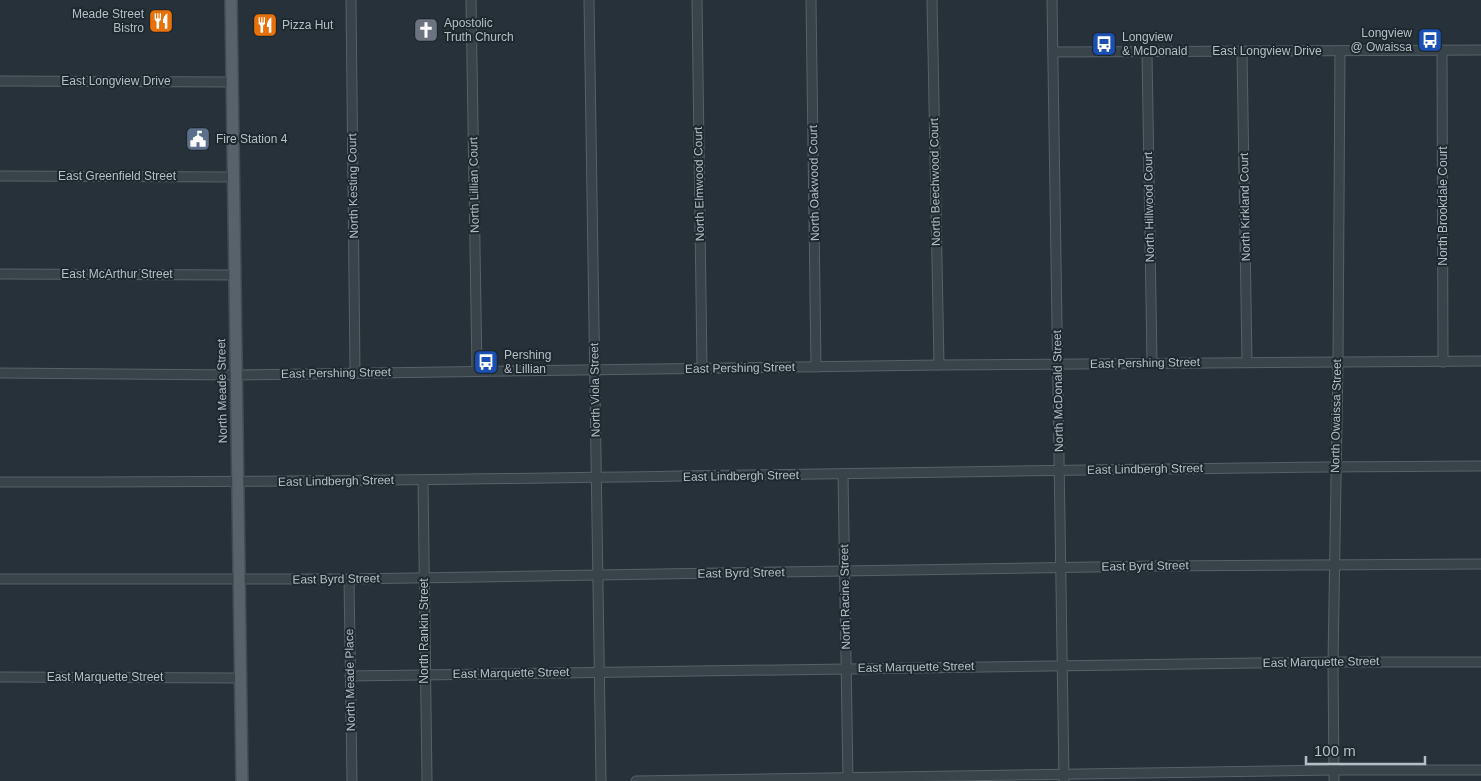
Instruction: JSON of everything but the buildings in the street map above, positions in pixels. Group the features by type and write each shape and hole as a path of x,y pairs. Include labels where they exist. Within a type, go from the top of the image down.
{"main road":[{"name":"North Meade Street","path":"231,0 242,781"}],"street":[{"name":"North Kesting Court","path":"351,0 355,372"},
{"name":"North Lillian Court","path":"471,0 476,371"},
{"name":"North Viola Street","path":"589,0 600,781"},
{"name":"North Elmwood Court","path":"696,0 702,368"},
{"name":"North Oakwood Court","path":"811,0 816,367"},
{"name":"North Beechwood Court","path":"932,0 939,365"},
{"name":"North McDonald Street","path":"1052,0 1064,778"},
{"name":"North Brookdale Court","path":"1442,50 1443,362"},
{"name":"East Longview Drive","path":"1053,52 1481,50"},
{"name":"North Kirkland Court","path":"1242,51 1247,362"},
{"name":"North Owaissa Street","path":"1334,781 1333,662 1338,361 1340,51"},
{"name":"North Hillwood Court","path":"1147,52 1152,363"},
{"name":"East Longview Drive","path":"0,81 232,82"},
{"name":"East Greenfield Street","path":"0,176 233,177"},
{"name":"East McArthur Street","path":"0,274 234,275"},
{"name":"East Pershing Street","path":"0,373 235,375 939,365 1481,361"},
{"name":"East Lindbergh Street","path":"0,482 237,483 1059,470 1481,466"},
{"name":"North Racine Street","path":"843,474 848,779"},
{"name":"North Rankin Street","path":"423,480 424,674 427,781"},
{"name":"East Byrd Street","path":"0,579 349,579 1334,564 1481,564"},
{"name":"North Meade Place","path":"349,579 352,781"},
{"name":"East Marquette Street","path":"350,676 1062,665 1481,662"},
{"name":"East Marquette Street","path":"0,677 240,678"},
{"path":"636,781 1064,778 1334,770 1481,770"}],"place":[{"name":"Meade Street Bistro","path":"161,21"},
{"name":"Pizza Hut","path":"265,25"},
{"name":"Apostolic Truth Church","path":"426,30"},
{"name":"Longview @ Owaissa","path":"1430,40"},
{"name":"Longview & McDonald","path":"1104,44"},
{"name":"Fire Station 4","path":"198,139"},
{"name":"Pershing & Lillian","path":"486,362"}]}
